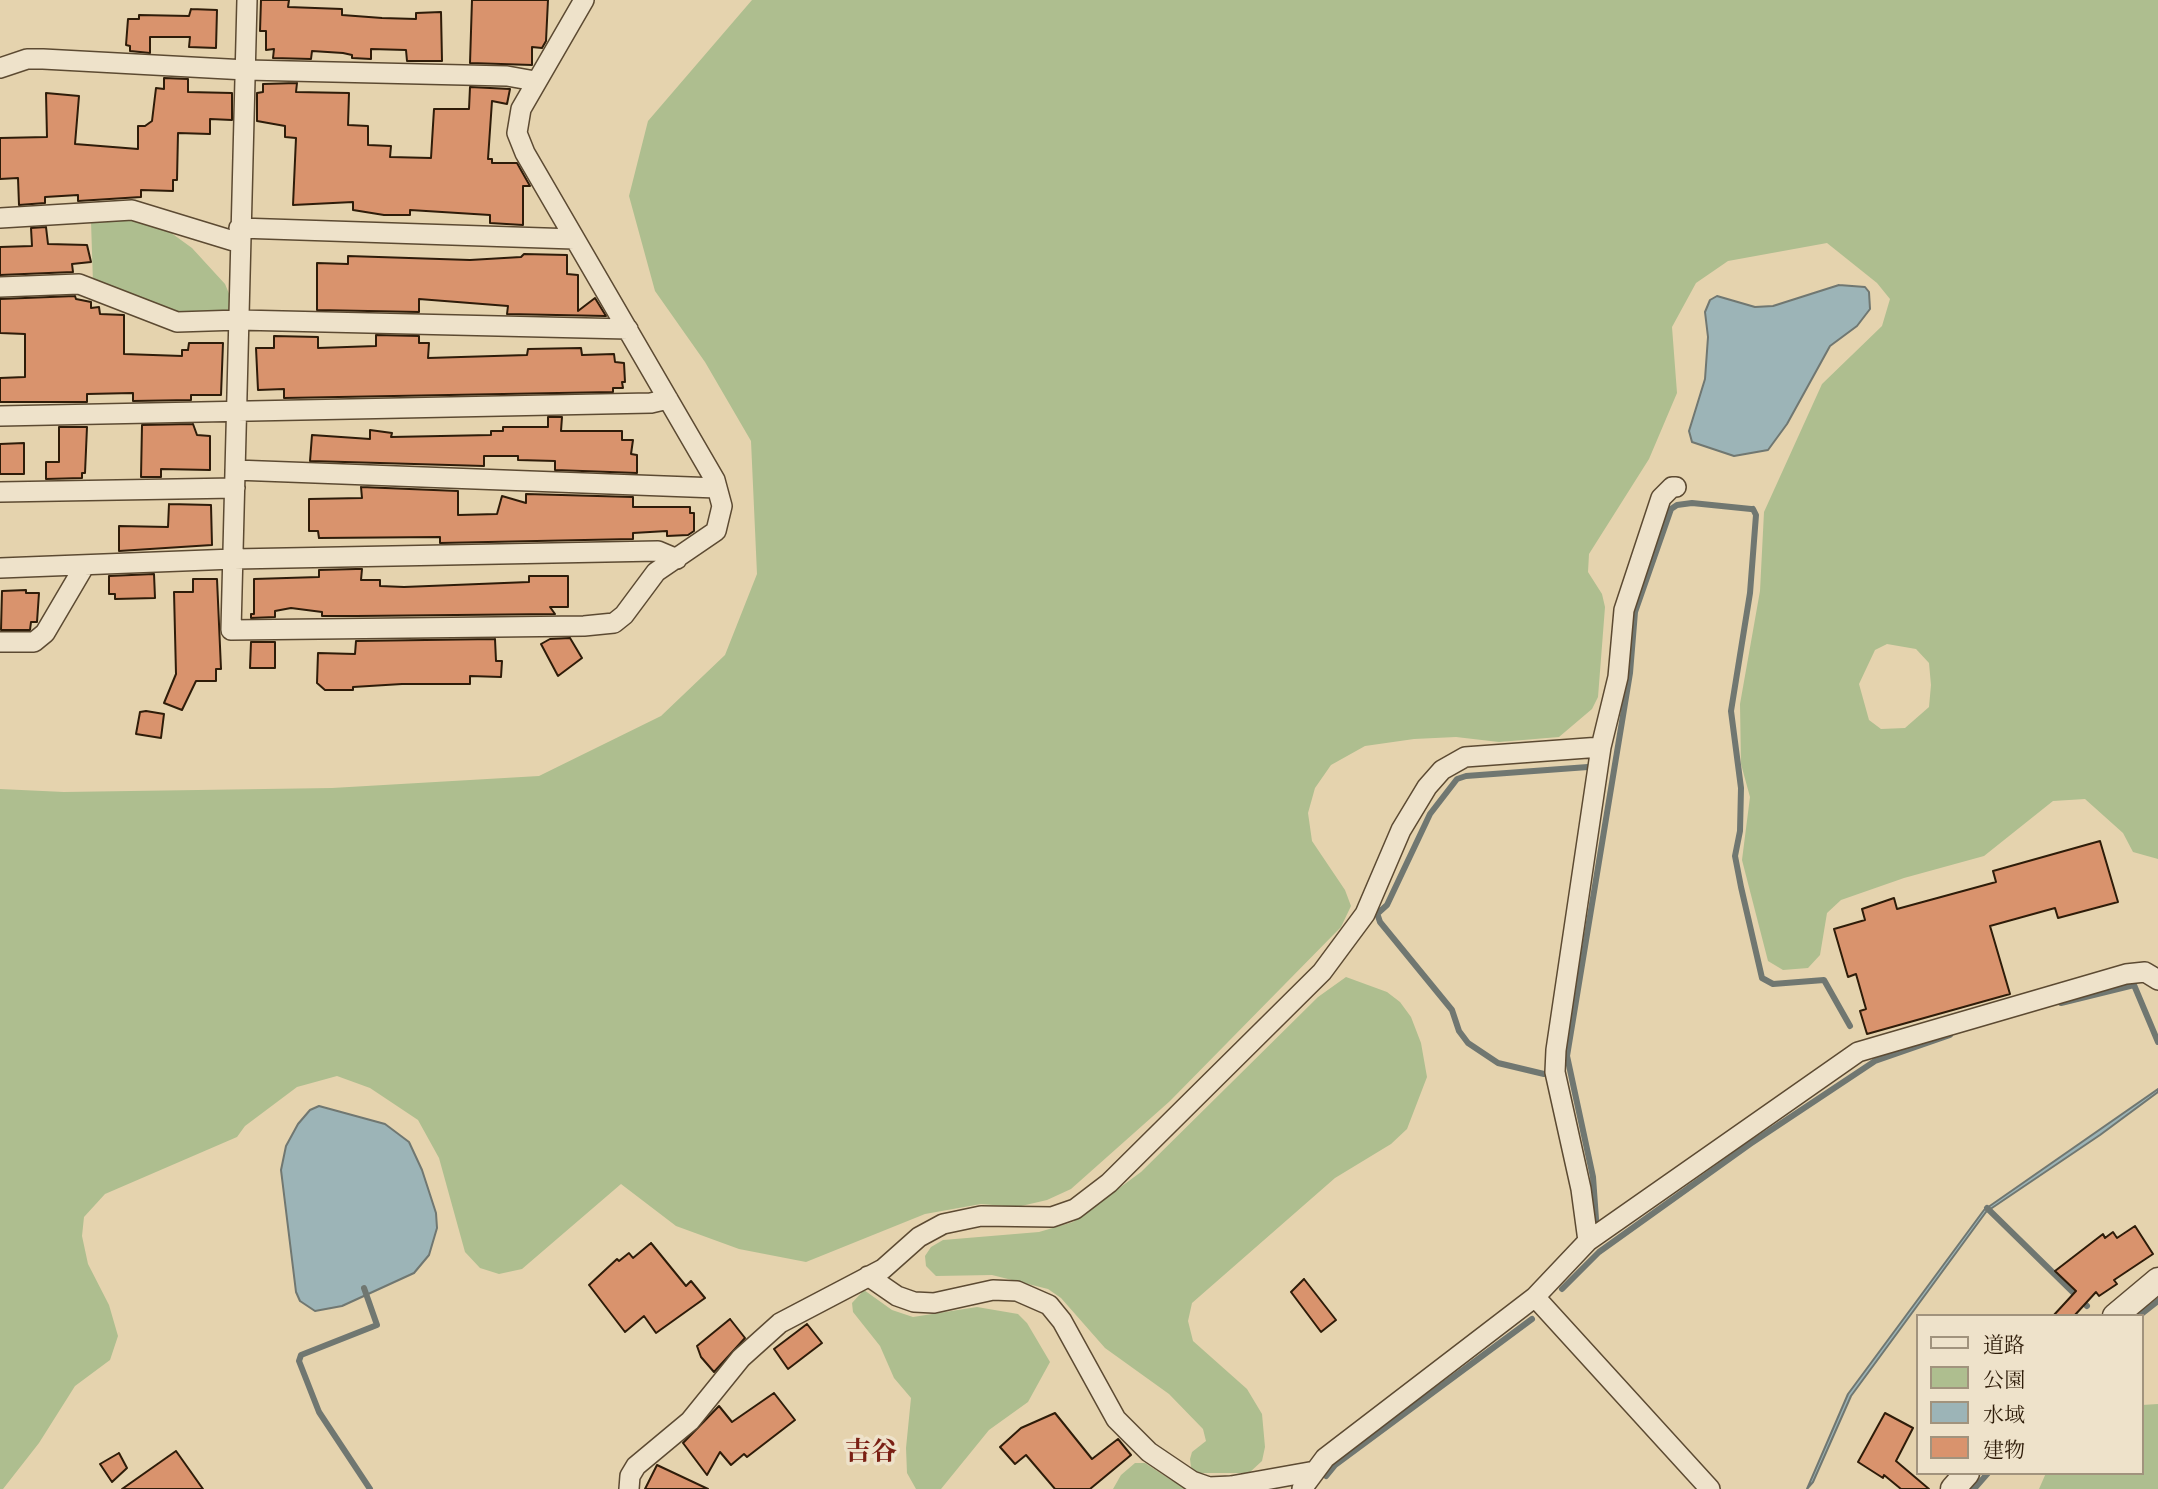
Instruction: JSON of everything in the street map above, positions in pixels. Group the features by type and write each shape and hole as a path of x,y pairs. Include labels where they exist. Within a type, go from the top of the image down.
{"street":[{"path":"247,0 231,630 584,626 614,623 624,615 656,572 716,531 722,506 717,488 628,328 525,153 517,133 521,109 535,81 584,0"},
{"path":"0,68 27,59 43,59 246,70 507,76 535,81"},
{"path":"0,218 132,210 240,235 574,239"},
{"path":"0,287 79,284 177,322 239,320 628,328"},
{"path":"0,415 651,403 668,399"},
{"path":"0,492 235,479 717,488"},
{"path":"1588,1241 1581,1189 1555,1072 1556,1050 1601,747 1618,677 1624,610 1661,498 1672,487 1676,488"},
{"path":"0,568 234,559 658,551 677,559"},
{"path":"0,642 34,642 45,633 85,565"},
{"path":"629,1489 630,1476 636,1466 690,1421 761,1338 780,1323 883,1269 919,1237 943,1224 981,1216 1032,1219 1052,1217 1075,1209 1109,1182 1322,972 1365,914 1401,830 1427,787 1442,770 1465,757 1601,747"},
{"path":"868,1276 897,1296 914,1302 934,1303 993,1290 1017,1291 1049,1305 1062,1321 1116,1419 1149,1452 1192,1481 1209,1487 1307,1484 1325,1458 1535,1297 1588,1241 1858,1052 2126,974 2146,972 2158,980"},
{"path":"2117,1314 2158,1280"},
{"path":"1535,1297 1710,1489"},
{"path":"1953,1489 1964,1475"}],"green space":[{"path":"752,0 2158,0 2158,859 2133,852 2123,833 2085,799 2053,801 1984,856 1904,878 1841,900 1827,913 1820,955 1808,968 1783,970 1768,961 1742,860 1750,797 1741,764 1740,704 1760,591 1764,512 1822,384 1882,326 1890,299 1877,283 1827,243 1728,261 1696,283 1672,327 1677,393 1649,459 1589,554 1588,572 1602,594 1605,607 1598,697 1592,709 1559,737 1499,742 1456,737 1414,739 1365,746 1331,765 1315,788 1308,813 1312,841 1345,890 1351,906 1341,927 1170,1101 1071,1189 1047,1200 1017,1207 981,1204 925,1214 806,1262 739,1249 676,1226 621,1184 522,1269 499,1274 480,1268 465,1252 439,1158 418,1120 370,1088 337,1076 297,1087 245,1126 237,1137 105,1194 84,1217 82,1236 88,1264 109,1305 118,1336 110,1360 75,1386 39,1443 3,1489 0,1489 0,789 64,792 332,788 539,776 661,716 725,655 757,574 751,441 705,362 655,291 629,196 648,121","holes":["1887,644 1916,649 1929,663 1929,707 1905,728 1881,729 1869,720 1859,684 1875,650"]},
{"path":"133,220 163,227 192,248 225,284 230,296 230,314 177,316 93,283 91,221"},
{"path":"1346,977 1387,992 1400,1002 1411,1017 1421,1043 1427,1077 1407,1129 1391,1144 1335,1178 1192,1303 1188,1321 1193,1341 1247,1389 1262,1414 1265,1447 1262,1461 1249,1473 1197,1473 1191,1467 1190,1459 1192,1452 1206,1441 1203,1429 1169,1394 1105,1348 1061,1298 1048,1289 992,1275 936,1276 926,1266 925,1256 931,1247 943,1240 1039,1232 1073,1222 1141,1172 1318,997"},
{"path":"864,1290 892,1310 913,1317 977,1307 1018,1314 1027,1323 1050,1362 1028,1402 989,1430 941,1489 916,1489 907,1473 906,1448 911,1398 894,1378 880,1346 853,1312 852,1303"},
{"path":"2158,1404 2158,1489 2039,1489 2045,1475 2144,1475 2144,1405"},
{"path":"1135,1463 1145,1463 1171,1480 1192,1489 1113,1489 1121,1475"}],"water":[{"path":"1839,285 1865,287 1869,292 1870,309 1857,326 1830,346 1787,424 1768,450 1734,456 1692,442 1689,431 1705,379 1708,337 1705,312 1710,300 1717,296 1755,307 1773,306"},
{"path":"2158,1089 2158,1092 2100,1135 1986,1212 1851,1396 1813,1482 1807,1489 1848,1394 1984,1210"},
{"path":"319,1106 385,1124 409,1142 422,1170 436,1213 437,1228 429,1255 414,1273 342,1306 315,1311 300,1301 296,1292 281,1170 286,1146 298,1124 310,1110"}],"building":[{"path":"261,0 289,0 288,7 342,9 342,15 382,18 416,19 416,13 441,12 442,61 407,61 406,50 371,49 371,59 352,58 352,55 343,53 312,51 311,59 273,58 274,49 266,50 266,31 260,31"},
{"path":"472,0 548,0 546,41 542,48 532,47 532,65 470,63"},
{"path":"191,9 217,10 216,48 189,47 190,37 150,37 150,53 130,51 130,46 126,45 128,19 139,19 139,15 189,16"},
{"path":"164,78 188,79 188,92 232,93 232,120 210,119 210,134 178,133 177,180 173,180 173,191 141,190 141,197 78,201 78,195 45,197 45,203 19,205 18,178 0,179 0,138 47,137 46,93 79,96 75,144 138,149 138,126 145,126 152,121 156,88 164,89"},
{"path":"297,83 296,92 349,93 348,125 368,126 368,145 391,146 390,157 431,158 434,109 469,109 470,87 510,89 507,104 492,101 488,159 492,159 492,163 517,163 530,186 523,186 523,225 490,223 490,215 410,210 410,215 384,215 353,210 353,202 293,205 296,138 285,137 285,126 257,121 257,93 263,92 263,84"},
{"path":"46,227 48,244 87,245 91,262 72,264 73,272 0,275 0,247 32,246 31,228"},
{"path":"524,254 567,255 567,274 578,275 578,311 595,298 606,316 507,314 508,306 419,299 419,312 317,310 317,263 348,264 348,256 470,260 521,257"},
{"path":"75,296 76,299 91,302 91,308 99,307 100,314 124,315 124,354 182,356 182,350 188,350 189,343 223,343 221,395 191,395 191,400 133,401 133,393 87,394 87,402 0,402 0,378 25,377 25,334 0,333 0,299"},
{"path":"376,335 419,336 419,343 429,343 428,358 527,355 528,349 581,348 582,355 614,354 615,362 624,363 625,382 622,382 623,388 613,388 613,392 284,398 284,389 258,390 256,348 274,348 274,336 318,337 318,348 376,346"},
{"path":"548,417 562,417 561,431 622,431 622,440 633,440 631,454 637,455 637,473 555,470 555,461 518,460 518,456 484,456 484,466 310,461 312,435 370,439 370,430 392,433 391,437 491,435 491,431 503,431 503,427 548,427"},
{"path":"193,424 197,435 210,436 210,470 161,469 161,477 141,477 142,425"},
{"path":"59,427 87,427 85,473 82,473 82,478 46,479 46,462 59,462"},
{"path":"24,443 24,474 0,474 0,444"},
{"path":"361,487 458,491 458,515 497,514 502,496 526,503 526,494 633,497 633,507 690,507 690,513 694,513 694,531 688,535 667,536 667,531 633,533 633,539 440,543 440,537 319,538 318,531 309,531 309,499 362,498"},
{"path":"169,504 211,505 212,545 119,551 119,526 168,527"},
{"path":"362,569 361,580 380,580 380,586 404,587 529,582 529,576 568,576 568,607 550,607 555,614 356,616 322,616 322,612 291,608 275,611 275,617 251,618 251,614 254,614 254,579 319,577 319,570"},
{"path":"154,574 155,598 115,599 115,594 109,594 109,576"},
{"path":"193,579 217,579 221,669 216,669 216,681 196,681 182,710 164,703 176,674 174,592 193,592"},
{"path":"26,590 26,593 39,593 37,622 31,622 30,630 1,630 2,591"},
{"path":"570,638 582,658 558,676 541,644 550,639"},
{"path":"495,639 496,661 502,661 501,677 470,676 470,684 402,684 353,687 353,690 325,690 317,683 318,653 355,654 356,641"},
{"path":"251,642 275,642 275,668 250,668"},
{"path":"140,712 164,714 161,738 136,734"},
{"path":"2100,841 2118,902 2058,918 2055,908 1990,926 2010,994 1867,1034 1860,1011 1866,1009 1856,974 1848,977 1834,929 1865,920 1862,909 1894,898 1897,909 1996,882 1993,871"},
{"path":"2135,1226 2153,1254 2114,1280 2117,1284 2099,1296 2096,1292 2076,1314 2055,1314 2076,1291 2055,1271 2103,1234 2105,1238 2113,1232 2117,1238"},
{"path":"651,1243 686,1286 691,1281 705,1298 656,1333 644,1316 625,1332 589,1285 617,1259 619,1261 629,1253 633,1258"},
{"path":"1304,1279 1336,1320 1321,1332 1291,1292"},
{"path":"730,1319 745,1338 714,1372 701,1357 697,1346"},
{"path":"807,1324 822,1343 788,1369 774,1349"},
{"path":"774,1393 795,1420 747,1457 744,1454 731,1465 720,1452 707,1475 683,1443 719,1406 732,1422"},
{"path":"1055,1413 1092,1459 1118,1439 1131,1455 1090,1489 1055,1489 1026,1455 1015,1464 1000,1447 1021,1428"},
{"path":"1885,1413 1913,1428 1896,1461 1929,1489 1901,1489 1884,1475 1883,1478 1858,1462"},
{"path":"176,1451 203,1489 122,1489"},
{"path":"119,1453 127,1468 112,1482 100,1464"},
{"path":"657,1465 708,1489 645,1489"}],"waterway":[{"path":"1596,1219 1593,1177 1567,1056 1630,673 1635,612 1671,509 1677,505 1692,503 1751,509"},
{"path":"1753,509 1756,515 1750,593 1731,711 1741,788 1740,831 1735,856 1762,978 1773,984 1824,980 1850,1026"},
{"path":"1377,914 1387,905 1430,814 1457,779 1466,776 1588,767"},
{"path":"1377,913 1380,922 1452,1010 1459,1031 1468,1043 1498,1063 1544,1074"},
{"path":"2061,1003 2134,985 2158,1042"},
{"path":"1562,1289 1599,1252 1750,1144 1875,1061 1950,1035"},
{"path":"1987,1208 2087,1306"},
{"path":"364,1288 377,1325 301,1355 299,1361 319,1412 370,1489"},
{"path":"2142,1314 2158,1301"},
{"path":"1326,1476 1335,1465 1532,1319"},
{"path":"1974,1489 1986,1475"}],"district":[{"name":"吉谷","path":"871,1454"}]}
